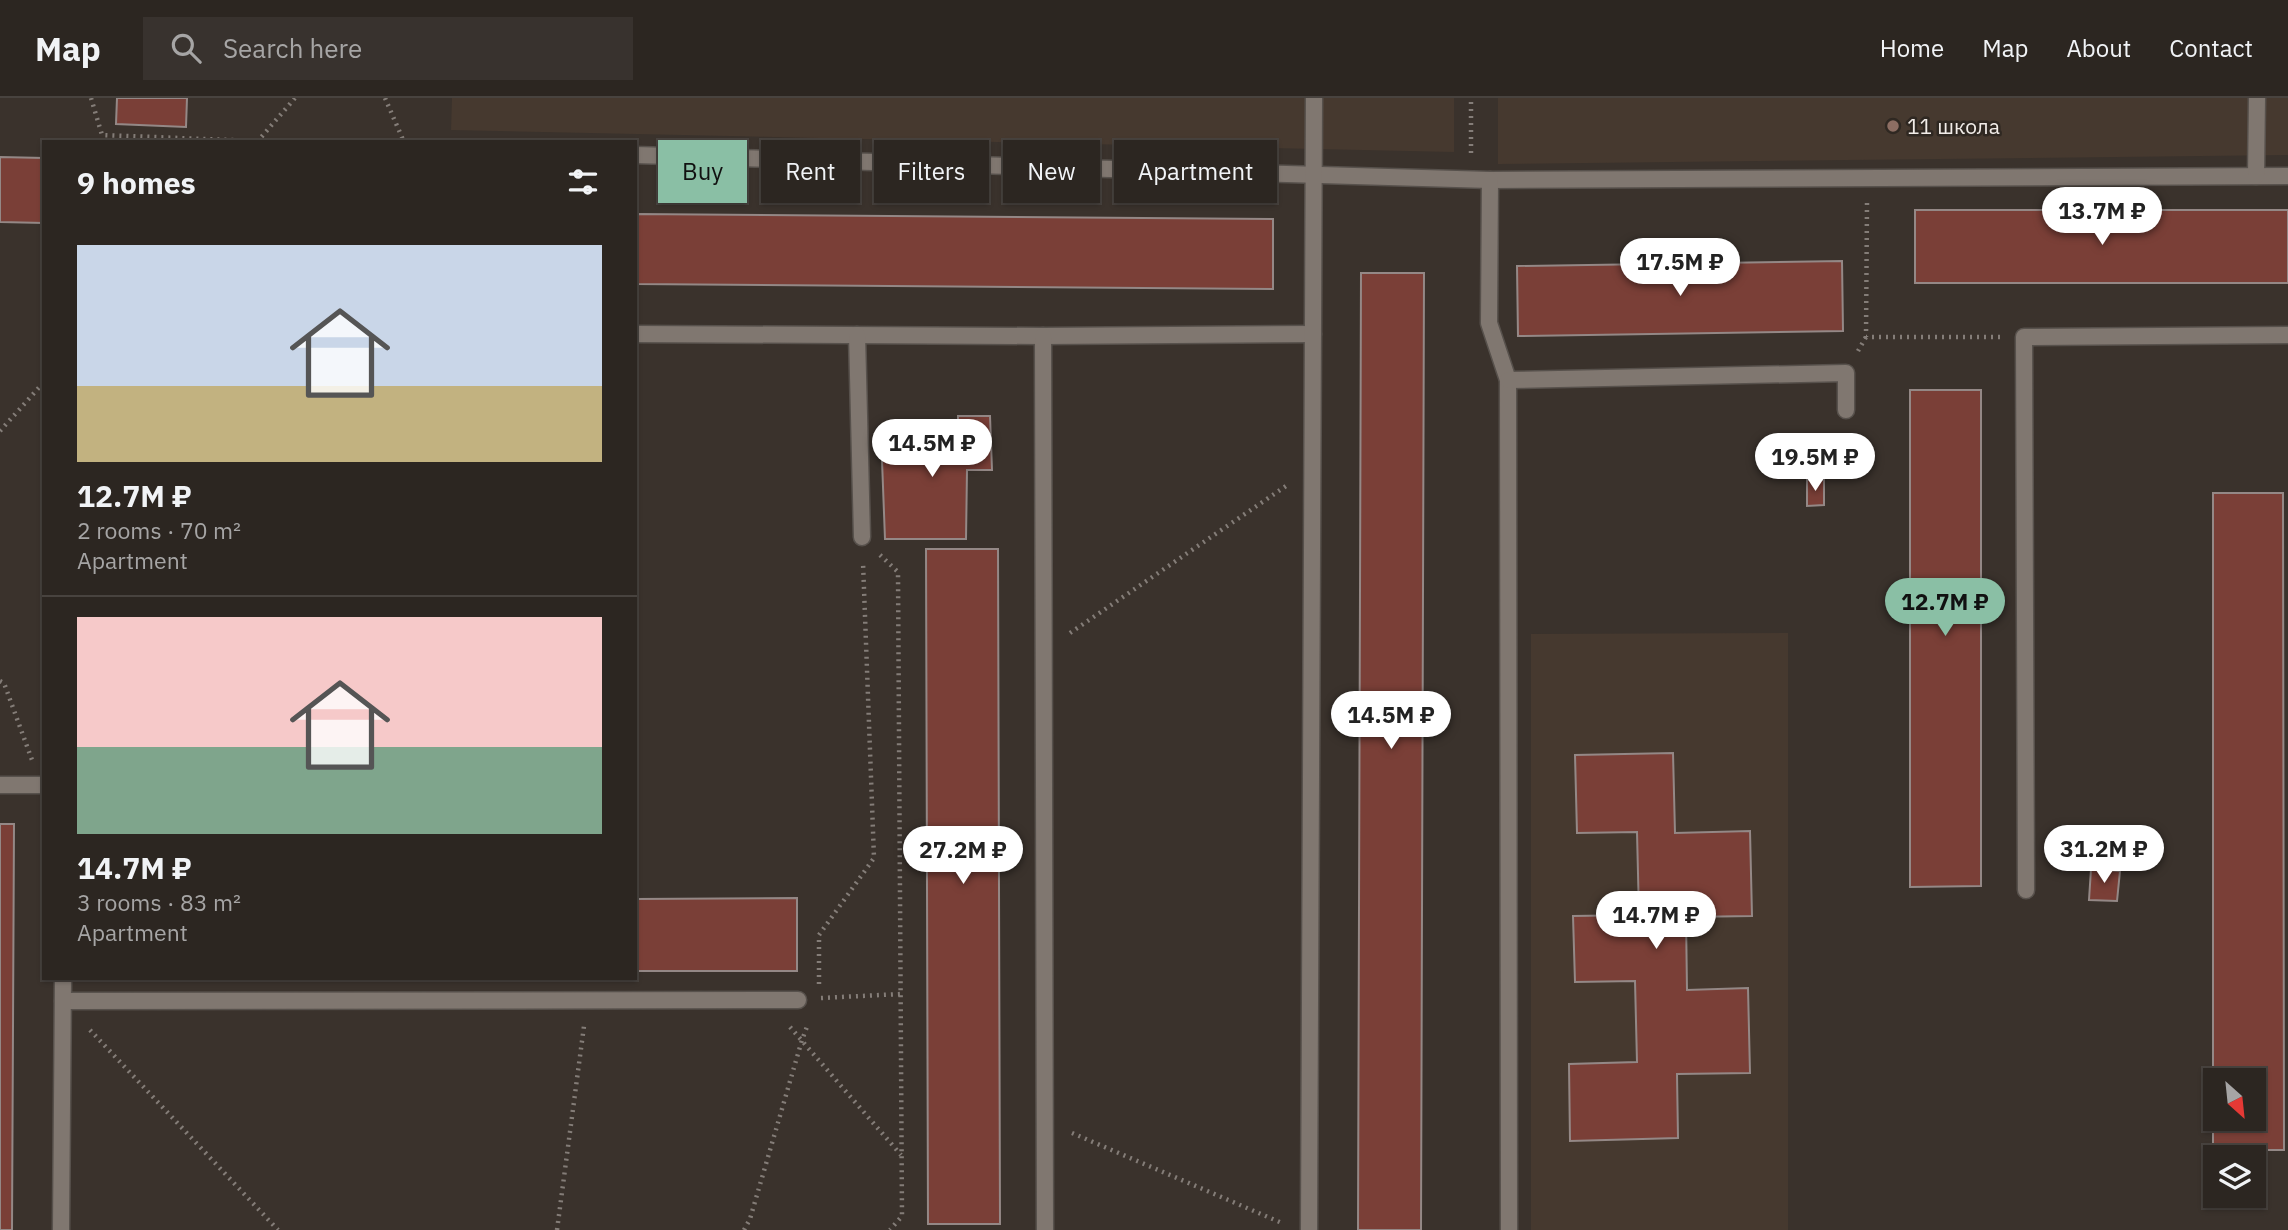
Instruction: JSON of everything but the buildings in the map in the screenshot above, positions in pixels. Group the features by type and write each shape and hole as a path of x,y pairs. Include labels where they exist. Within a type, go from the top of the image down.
{"lane":[{"path":"1309,1230 1314,98"},
{"path":"2256,176 2257,98"},
{"path":"637,155 1490,180 2288,176"},
{"path":"1490,180 1489,323 1508,380 1509,1230"},
{"path":"637,334 1313,334"},
{"path":"857,335 862,537"},
{"path":"2026,890 2024,337 2288,335"},
{"path":"1043,336 1045,1230"},
{"path":"1508,380 1846,373 1846,410"},
{"path":"0,785 42,785"},
{"path":"61,1230 63,980"},
{"path":"63,1002 797,1000"}],"path":[{"path":"91,98 102,135 231,140"},
{"path":"258,140 295,98"},
{"path":"385,98 403,140"},
{"path":"1471,98 1471,179"},
{"path":"1867,178 1866,337 2024,337"},
{"path":"0,432 42,384"},
{"path":"1044,652 1312,468"},
{"path":"862,537 874,858 819,935 820,999 901,994"},
{"path":"862,537 898,572 902,1216 890,1230"},
{"path":"0,681 4,683 42,785"},
{"path":"557,1230 587,1000"},
{"path":"766,1000 902,1156"},
{"path":"63,1002 278,1230"},
{"path":"744,1230 750,1219 802,1040 811,1020"},
{"path":"1045,1122 1286,1225"}],"shaded area":[{"path":"452,98 1454,98 1454,152 1277,148 1277,140 1114,140 1114,145 1100,144 1100,140 1003,140 1003,142 451,130"},
{"name":"11 школа","path":"1498,98 2288,98 2288,155 1498,164"},
{"path":"1788,633 1788,1230 1531,1230 1531,634"}],"place":[{"name":"11 школа","path":"1893,126"}]}
